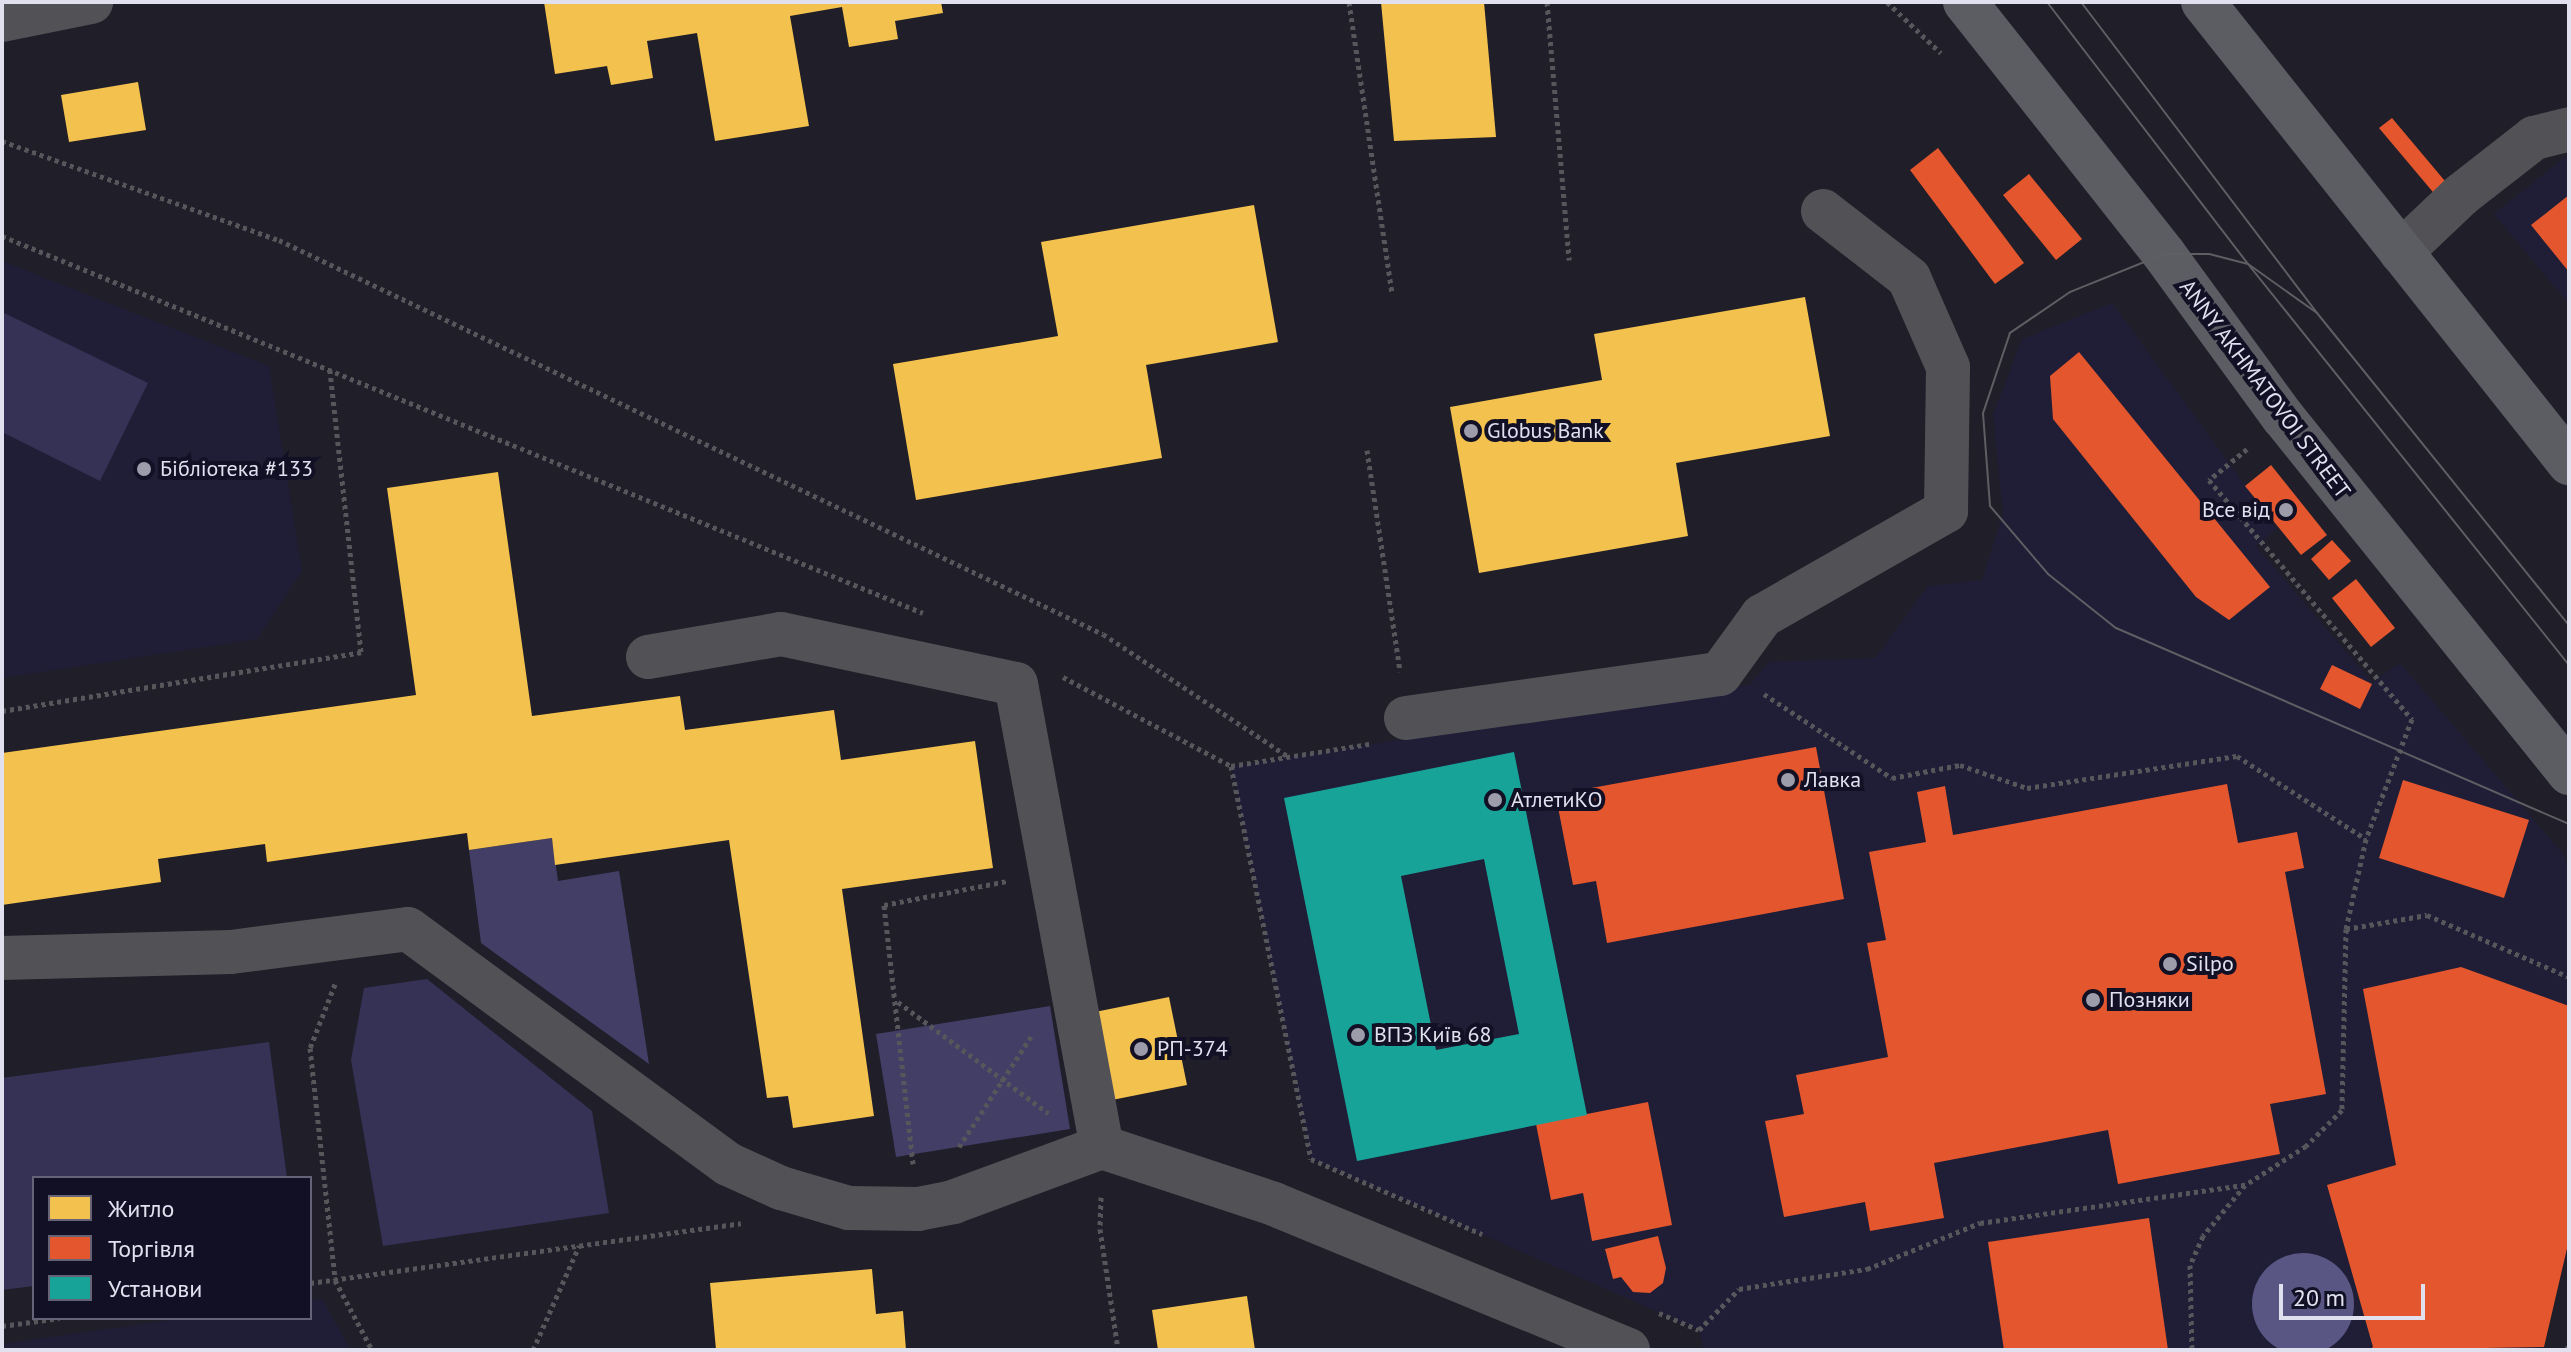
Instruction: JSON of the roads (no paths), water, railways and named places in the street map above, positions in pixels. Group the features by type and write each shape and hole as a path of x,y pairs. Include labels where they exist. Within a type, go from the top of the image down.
{"main road":[{"name":"ANNY AKHMATOVOI STREET","path":"1965,2 2164,254 2283,417 2569,773"},
{"path":"2203,2 2569,463"}],"lane":[{"path":"2,20 91,2"},
{"path":"2401,252 2461,195 2534,138 2569,129"},
{"path":"1406,718 1720,674 1762,616 1946,511 1948,367 1909,278 1823,211"},
{"path":"648,657 781,634 1016,684 1102,1147"},
{"path":"2,958 231,952 408,929 728,1164 781,1188 849,1208 918,1209 953,1202 1102,1147 1274,1204 1628,1350"}],"tram line":[{"path":"2047,2 2248,264 2569,665"},
{"path":"2081,2 2317,313 2569,625"},
{"path":"2317,313 2248,264 2209,254 2164,254 2070,292 2010,333 1983,413 1990,506 2048,574 2116,628 2569,824"}],"place":[{"name":"Globus Bank","path":"1471,431"},
{"name":"Бібліотека #133","path":"144,469"},
{"name":"Все від","path":"2286,510"},
{"name":"Лавка","path":"1788,780"},
{"name":"АтлетиКО","path":"1495,800"},
{"name":"Silpo","path":"2170,964"},
{"name":"Позняки","path":"2093,1000"},
{"name":"ВПЗ Київ 68","path":"1358,1035"},
{"name":"РП-374","path":"1141,1049"}]}
